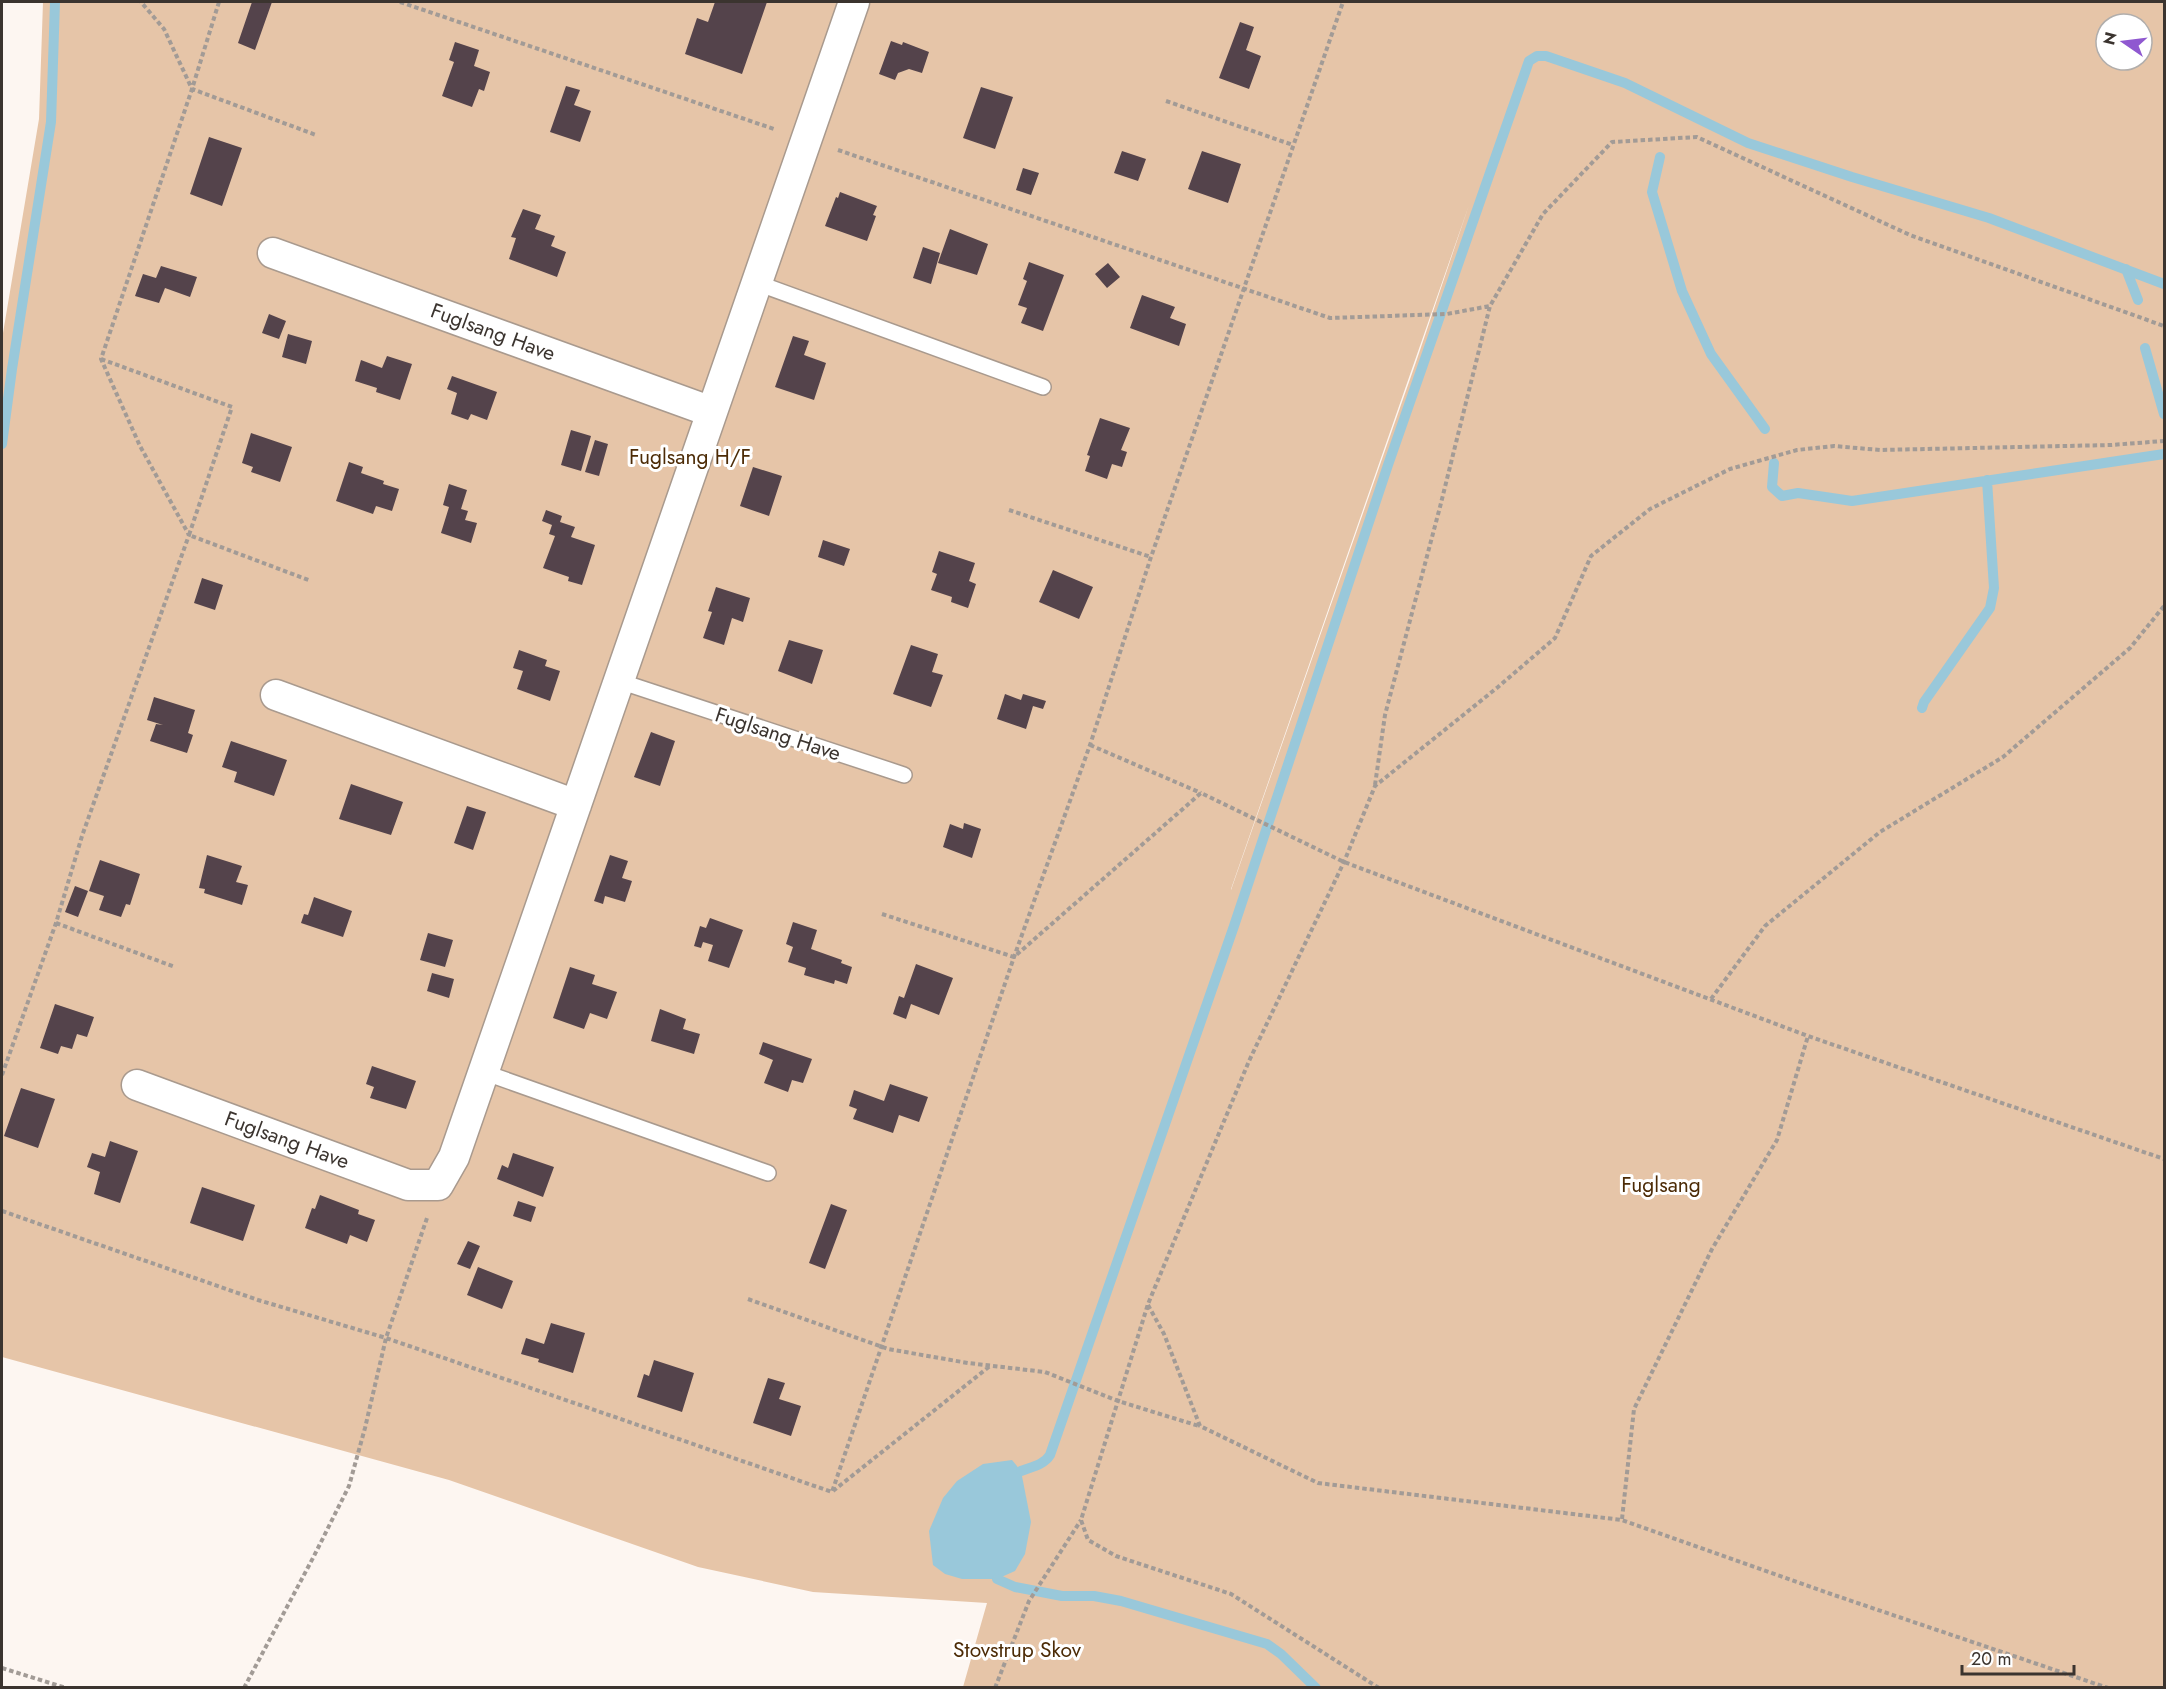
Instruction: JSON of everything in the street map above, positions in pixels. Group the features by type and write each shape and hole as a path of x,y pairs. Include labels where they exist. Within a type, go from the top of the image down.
{"street":[{"path":"438,1185 454,1157 854,2"},
{"name":"Fuglsang Have","path":"273,253 712,412"},
{"path":"276,694 576,805"},
{"name":"Fuglsang Have","path":"137,1085 408,1185 438,1185"}],"lane":[{"path":"757,283 1043,387"},
{"name":"Fuglsang Have","path":"619,681 903,775"},
{"path":"483,1072 768,1173"}],"path":[{"path":"141,2 164,29 192,89 316,135"},
{"path":"219,2 101,359 140,446 189,536 311,581"},
{"path":"400,2 1330,318 1447,315 1490,306"},
{"path":"832,1492 1343,2"},
{"path":"1166,101 1293,145"},
{"path":"995,1688 1029,1601 1081,1520 1148,1304 1249,1061 1344,862 1375,786 1385,715 1490,306 1543,214 1612,142 1697,137 1910,235 2164,326"},
{"path":"2,1075 56,923 82,836 189,536 232,407 101,359"},
{"path":"1375,786 1555,638 1591,556 1650,509 1730,469 1797,450 1834,446 1892,450 2111,445 2164,441"},
{"path":"1009,510 1151,557"},
{"path":"1712,999 1765,926 1880,832 2003,757 2130,648 2164,606"},
{"path":"1090,745 1201,792 1344,862 1808,1036 2164,1159"},
{"path":"1014,957 1201,792"},
{"path":"882,914 1014,957"},
{"path":"56,923 175,967"},
{"path":"1622,1520 1634,1409 1712,1249 1777,1140 1808,1036"},
{"path":"244,1688 349,1485 386,1338 438,1185"},
{"path":"2,1211 258,1300 386,1338 832,1492"},
{"path":"748,1299 888,1349 990,1366 1045,1372 1118,1401 1200,1426 1318,1483 1622,1520 2108,1688"},
{"path":"1148,1304 1164,1334 1200,1426"},
{"path":"832,1492 990,1366"},
{"path":"1081,1520 1088,1540 1116,1556 1230,1594 1379,1688"},
{"path":"2,1668 66,1688"}],"green space":[{"path":"43,2 2164,2 2164,1687 963,1687 987,1603 813,1592 698,1567 449,1480 2,1357 2,339 39,119","holes":["1469,205 1416,362 1231,890"]}],"water":[{"path":"1012,1460 1021,1471 1031,1522 1025,1554 1015,1571 997,1579 962,1579 945,1574 933,1565 929,1531 943,1498 957,1481 983,1464"}],"building":[{"path":"252,2 272,2 255,50 238,43"},
{"path":"715,2 767,2 742,74 685,54 697,18 708,22"},
{"path":"1240,22 1254,27 1246,50 1261,56 1249,89 1219,78"},
{"path":"891,41 902,45 903,42 929,52 922,73 909,69 898,73 895,80 879,74"},
{"path":"455,42 479,50 474,66 490,72 484,91 479,89 472,107 442,96 454,62 449,60"},
{"path":"566,86 580,90 574,105 591,111 580,142 550,132"},
{"path":"981,87 1013,97 995,149 963,138"},
{"path":"209,137 242,148 222,206 190,194"},
{"path":"1122,151 1146,159 1138,181 1114,173"},
{"path":"1202,151 1241,164 1228,203 1188,189"},
{"path":"1023,168 1039,173 1031,195 1016,190"},
{"path":"840,192 877,206 867,241 825,226"},
{"path":"523,209 541,215 535,229 555,236 551,246 566,252 557,277 509,259 516,238 511,237"},
{"path":"950,229 988,244 977,275 938,263"},
{"path":"923,247 940,253 931,284 913,278"},
{"path":"1029,262 1064,275 1043,331 1021,323 1027,308 1018,305 1027,281 1023,279"},
{"path":"1108,263 1120,277 1107,288 1095,274"},
{"path":"161,266 197,277 190,297 165,288 159,303 135,296 143,274 156,278"},
{"path":"1142,295 1175,307 1170,318 1186,324 1179,346 1130,328"},
{"path":"269,314 286,321 279,339 262,333"},
{"path":"288,334 312,341 306,364 282,357"},
{"path":"793,336 809,341 804,355 826,363 814,400 775,387"},
{"path":"387,356 412,364 400,400 376,392 377,388 355,381 361,360 382,368"},
{"path":"452,376 497,392 487,420 471,414 468,420 451,414 457,393 447,389"},
{"path":"1100,418 1130,428 1121,450 1127,452 1122,467 1112,464 1107,479 1085,471 1090,456 1087,455"},
{"path":"571,430 591,436 581,471 561,465"},
{"path":"251,433 292,447 280,482 251,472 253,467 242,463"},
{"path":"595,440 608,444 599,476 585,472"},
{"path":"349,462 363,467 361,473 399,489 392,511 376,506 373,514 336,501"},
{"path":"753,467 782,476 769,516 740,506"},
{"path":"449,484 467,490 461,509 468,511 465,520 477,523 471,543 441,533 449,507 443,505"},
{"path":"546,510 562,516 560,522 575,527 571,537 595,545 582,585 568,581 569,577 543,568 555,536 549,534 552,525 542,521"},
{"path":"823,540 850,549 844,566 818,557"},
{"path":"939,551 975,563 969,581 976,584 968,608 951,602 952,597 931,590 937,574 932,572"},
{"path":"1053,570 1093,587 1079,619 1039,602"},
{"path":"202,578 223,585 215,610 194,603"},
{"path":"716,587 750,598 743,622 732,618 724,645 703,638 712,612 708,611"},
{"path":"789,640 823,650 812,684 778,671"},
{"path":"911,645 938,654 932,672 943,675 931,707 893,694"},
{"path":"519,650 547,660 545,666 560,671 550,701 517,689 523,671 513,668"},
{"path":"1005,694 1021,700 1023,694 1046,701 1043,709 1033,706 1026,729 997,719"},
{"path":"154,697 195,710 188,733 193,735 187,753 150,741 156,724 163,725 147,720"},
{"path":"651,732 675,741 660,786 634,777"},
{"path":"231,741 287,760 274,796 234,782 237,772 222,767"},
{"path":"351,784 403,802 391,835 339,819"},
{"path":"467,806 486,812 473,850 454,843"},
{"path":"964,823 981,829 972,858 943,847 950,824 963,829"},
{"path":"207,855 242,866 236,882 248,885 242,905 204,893 205,889 199,888"},
{"path":"610,855 628,861 622,878 632,881 625,902 605,896 603,904 594,901"},
{"path":"100,860 140,874 130,905 126,904 121,917 99,910 104,896 89,891"},
{"path":"75,886 88,891 78,917 65,912"},
{"path":"314,897 352,911 343,937 301,923 304,914 308,915"},
{"path":"710,918 743,930 729,968 708,961 713,945 703,942 701,948 694,946 700,926 706,928"},
{"path":"793,922 817,930 811,949 842,960 841,963 852,967 847,984 835,980 834,984 804,975 806,968 788,962 793,947 786,944"},
{"path":"428,933 453,940 445,967 420,960"},
{"path":"916,964 953,978 939,1015 911,1004 906,1019 893,1014 899,996 904,998"},
{"path":"570,967 595,975 592,984 617,992 607,1019 590,1013 584,1029 553,1018"},
{"path":"432,973 454,979 449,998 427,991"},
{"path":"55,1004 94,1017 87,1037 77,1034 72,1049 61,1046 58,1054 40,1048"},
{"path":"660,1009 686,1019 683,1029 700,1034 694,1054 651,1041"},
{"path":"763,1042 812,1059 803,1083 792,1080 788,1092 764,1083 773,1060 759,1054"},
{"path":"372,1066 416,1081 406,1109 370,1098 374,1087 366,1084"},
{"path":"890,1084 928,1097 919,1122 899,1115 893,1133 853,1119 857,1109 849,1106 854,1090 884,1101"},
{"path":"21,1088 55,1099 38,1148 4,1136"},
{"path":"110,1141 138,1151 120,1203 94,1194 100,1172 87,1167 92,1153 105,1157"},
{"path":"513,1153 554,1167 543,1197 497,1179 502,1165 508,1168"},
{"path":"202,1187 255,1205 243,1241 190,1223"},
{"path":"320,1195 359,1210 358,1214 375,1220 367,1242 350,1235 347,1244 305,1228 312,1208 315,1209"},
{"path":"518,1201 536,1207 531,1222 513,1216"},
{"path":"831,1204 847,1210 825,1269 809,1263"},
{"path":"468,1241 480,1246 470,1269 457,1264"},
{"path":"478,1267 513,1281 502,1309 467,1295"},
{"path":"551,1323 585,1333 573,1373 521,1354 526,1338 544,1344"},
{"path":"654,1360 694,1373 682,1412 637,1397 644,1374 649,1376"},
{"path":"768,1378 785,1383 779,1399 801,1406 791,1436 753,1423"}],"waterway":[{"path":"2,444 51,122 55,2"},
{"path":"1021,1471 1041,1463 1050,1455 1234,926 1388,465 1529,61 1537,56 1546,56 1625,83 1748,143 1989,218 2164,284"},
{"path":"1660,157 1652,192 1682,291 1711,354 1765,429"},
{"path":"2126,269 2138,300"},
{"path":"2145,348 2164,414"},
{"path":"1774,463 1772,487 1782,496 1798,493 1852,501 2164,454"},
{"path":"1922,708 1990,608 1994,588 1987,480"},
{"path":"997,1579 1015,1587 1062,1596 1094,1596 1121,1601 1267,1644 1281,1654 1316,1688"}],"park label":[{"name":"Fuglsang H/F","path":"690,457"},
{"name":"Fuglsang","path":"1661,1185"},
{"name":"Stovstrup Skov","path":"1017,1650"}]}
